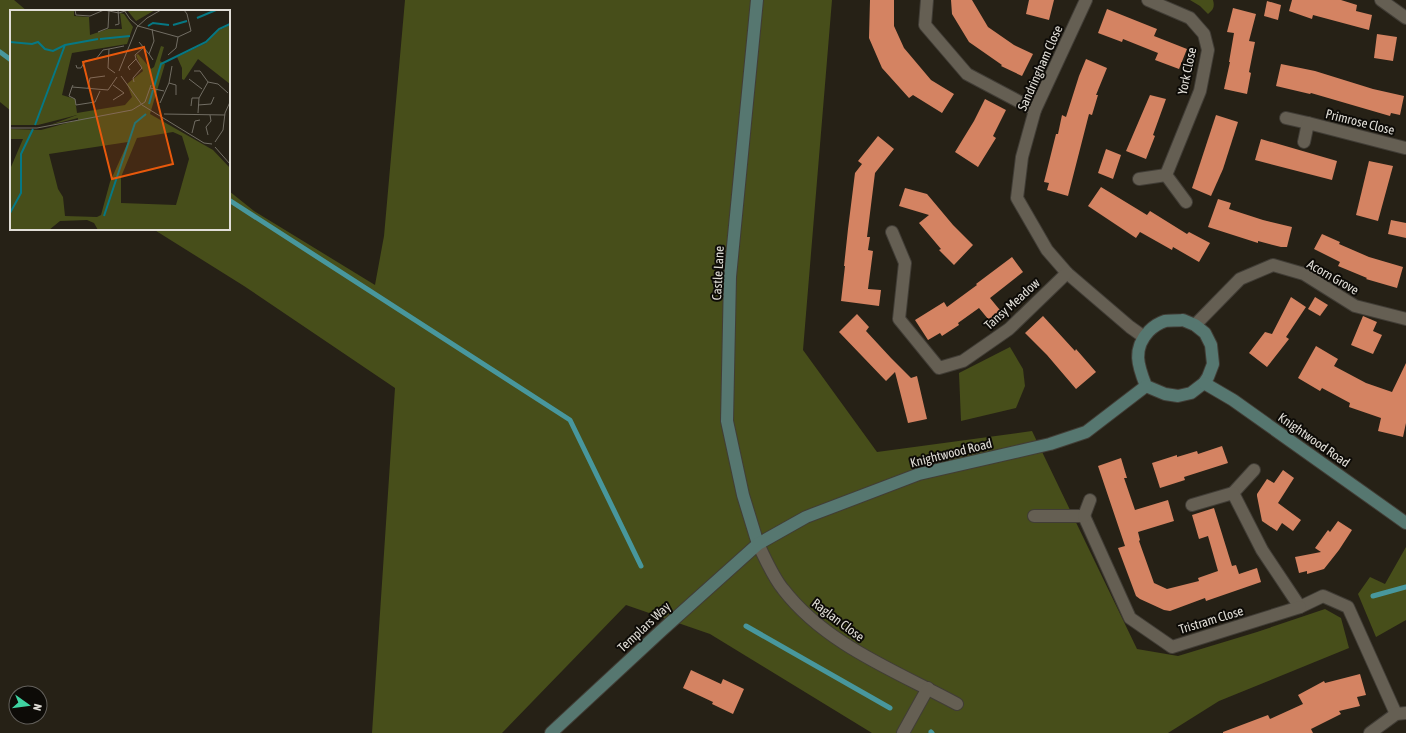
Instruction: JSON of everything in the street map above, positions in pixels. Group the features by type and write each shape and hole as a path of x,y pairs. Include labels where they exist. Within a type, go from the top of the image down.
{"street":[{"name":"Castle Lane","path":"757,0 730,277 727,421 743,495 758,544"},
{"path":"927,0 925,25 967,74 1035,110"},
{"name":"Sandringham Close","path":"1086,0 1035,110 1022,157 1017,198 1047,250 1067,273 1130,327 1144,337"},
{"name":"York Close","path":"1148,0 1190,18 1204,34 1208,50 1200,91 1166,175"},
{"path":"1381,0 1406,18"},
{"name":"Primrose Close","path":"1286,118 1406,147"},
{"name":"Primrose Close","path":"1304,142 1308,123"},
{"path":"1139,179 1166,175 1186,202"},
{"name":"Tansy Meadow","path":"892,232 905,262 899,319 939,368 963,361 1009,329 1067,273"},
{"name":"Acorn Grove","path":"1195,325 1240,279 1273,265 1304,274 1355,306 1406,319"},
{"path":"1183,320 1195,325 1205,333 1211,345 1213,364 1204,383 1191,392 1178,396 1165,394 1146,386 1140,370 1138,359 1139,345 1144,337 1153,327 1165,321 1183,320"},
{"name":"Knightwood Road","path":"1204,383 1233,400 1406,523"},
{"name":"Knightwood Road","path":"758,544 806,517 919,474 1050,444 1086,432 1146,386"},
{"path":"1192,505 1233,493 1254,470"},
{"path":"1233,493 1262,550 1300,607"},
{"path":"1034,516 1084,516 1090,500"},
{"name":"Tristram Close","path":"1084,516 1130,618 1172,647 1300,607 1323,596 1348,607 1401,714"},
{"name":"Raglan Close","path":"758,544 782,588 804,613 849,647 956,704"},
{"name":"Templars Way","path":"551,733 758,544"},
{"path":"903,733 928,688"},
{"path":"1370,733 1401,714"}],"green space":[{"path":"0,0 14,0 26,10 10,10 10,110 0,102"},
{"path":"405,0 832,0 803,350 877,452 1032,431 1137,649 1178,656 1325,609 1341,618 1349,648 1219,701 1168,733 872,733 710,634 626,605 502,733 372,733 395,388 244,286 155,230 230,230 230,192 254,211 375,285 384,236"},
{"path":"1190,0 1213,0 1214,5 1208,14 1200,6"},
{"path":"1010,347 1023,369 1025,386 1016,408 961,421 959,373"},
{"path":"1406,547 1406,620 1376,637 1358,594 1370,577 1385,584"}],"building":[{"path":"870,0 894,0 894,26 904,48 931,80 954,94 942,113 913,95 909,98 882,68 869,38"},
{"path":"951,0 972,0 988,27 1014,45 1033,54 1022,76 1001,66 1002,65 969,42 952,14"},
{"path":"1029,0 1054,0 1049,20 1026,14"},
{"path":"1292,0 1341,0 1357,5 1356,11 1372,15 1369,30 1313,15 1312,19 1289,11"},
{"path":"1267,1 1281,5 1278,20 1264,16"},
{"path":"1233,8 1256,14 1249,41 1255,42 1249,72 1251,73 1247,94 1224,89 1234,33 1227,32"},
{"path":"1107,9 1157,29 1154,36 1187,49 1179,69 1155,60 1158,53 1123,39 1122,42 1098,33"},
{"path":"1377,34 1397,37 1393,61 1374,58"},
{"path":"1086,59 1107,68 1096,95 1098,95 1092,115 1089,114 1068,196 1047,190 1049,183 1044,182 1062,115 1066,117"},
{"path":"1281,64 1315,71 1373,89 1404,96 1400,115 1391,113 1390,116 1311,93 1276,86"},
{"path":"1150,95 1166,99 1153,135 1155,136 1146,159 1126,151"},
{"path":"985,99 1006,110 993,136 996,138 978,167 955,152 974,121"},
{"path":"1216,115 1238,122 1223,169 1211,196 1192,188"},
{"path":"878,136 894,149 875,173 867,237 870,237 868,250 873,251 868,289 881,290 879,306 841,301 855,173 862,164 858,161"},
{"path":"1261,139 1337,161 1332,180 1255,160"},
{"path":"1106,149 1121,155 1113,179 1098,173"},
{"path":"1369,161 1393,166 1378,221 1356,215"},
{"path":"1101,187 1147,215 1150,211 1187,234 1189,232 1210,243 1199,262 1173,247 1172,250 1140,232 1136,238 1088,206"},
{"path":"905,188 927,194 953,225 973,245 954,265 939,250 941,249 919,223 929,215 899,206"},
{"path":"1218,199 1231,203 1229,209 1263,220 1292,227 1287,247 1281,247 1258,241 1258,243 1208,227"},
{"path":"1391,220 1406,223 1406,238 1388,234"},
{"path":"1322,234 1340,242 1339,244 1369,257 1403,267 1397,288 1366,279 1367,278 1338,266 1340,262 1314,249"},
{"path":"1012,257 1023,272 990,298 1004,315 993,325 979,308 958,323 959,325 942,336 940,333 928,340 915,320 944,302 947,307"},
{"path":"1291,297 1306,307 1286,337 1289,339 1267,367 1249,353 1265,332 1272,334"},
{"path":"1315,297 1328,305 1320,316 1308,309"},
{"path":"857,314 869,327 866,331 891,358 911,378 917,376 927,419 908,423 895,372 886,381 839,332"},
{"path":"1043,316 1075,351 1076,349 1096,372 1076,389 1047,355 1025,333"},
{"path":"1363,316 1377,322 1373,331 1382,335 1373,354 1351,345"},
{"path":"1316,346 1338,359 1334,366 1366,383 1392,392 1406,363 1406,423 1403,437 1378,431 1381,418 1349,407 1350,403 1322,388 1320,391 1298,378"},
{"path":"1222,446 1228,463 1184,477 1185,480 1160,488 1152,463 1177,455 1177,457 1197,451 1198,454"},
{"path":"1121,458 1127,478 1124,478 1135,510 1168,500 1174,521 1138,532 1139,541 1154,583 1167,589 1199,581 1198,578 1218,571 1208,536 1199,539 1192,515 1214,508 1232,566 1236,565 1239,574 1257,568 1261,582 1206,601 1205,598 1170,611 1164,610 1136,596 1118,548 1125,546 1098,466"},
{"path":"1283,470 1294,478 1278,503 1301,520 1293,531 1282,523 1277,531 1262,521 1257,496 1267,479 1274,483"},
{"path":"1338,521 1352,530 1339,550 1324,569 1307,574 1307,571 1299,573 1295,557 1321,552 1315,548 1328,530 1330,532"},
{"path":"691,670 721,684 723,679 744,689 733,714 712,704 713,702 683,688"},
{"path":"1360,674 1366,695 1357,697 1360,706 1339,711 1341,714 1311,729 1313,733 1223,733 1268,715 1270,719 1303,704 1298,695 1324,681 1325,683"}],"waterway":[{"path":"0,52 10,59"},
{"path":"230,201 570,420 641,566"},
{"path":"1373,596 1406,587"},
{"path":"746,626 890,708"}]}
